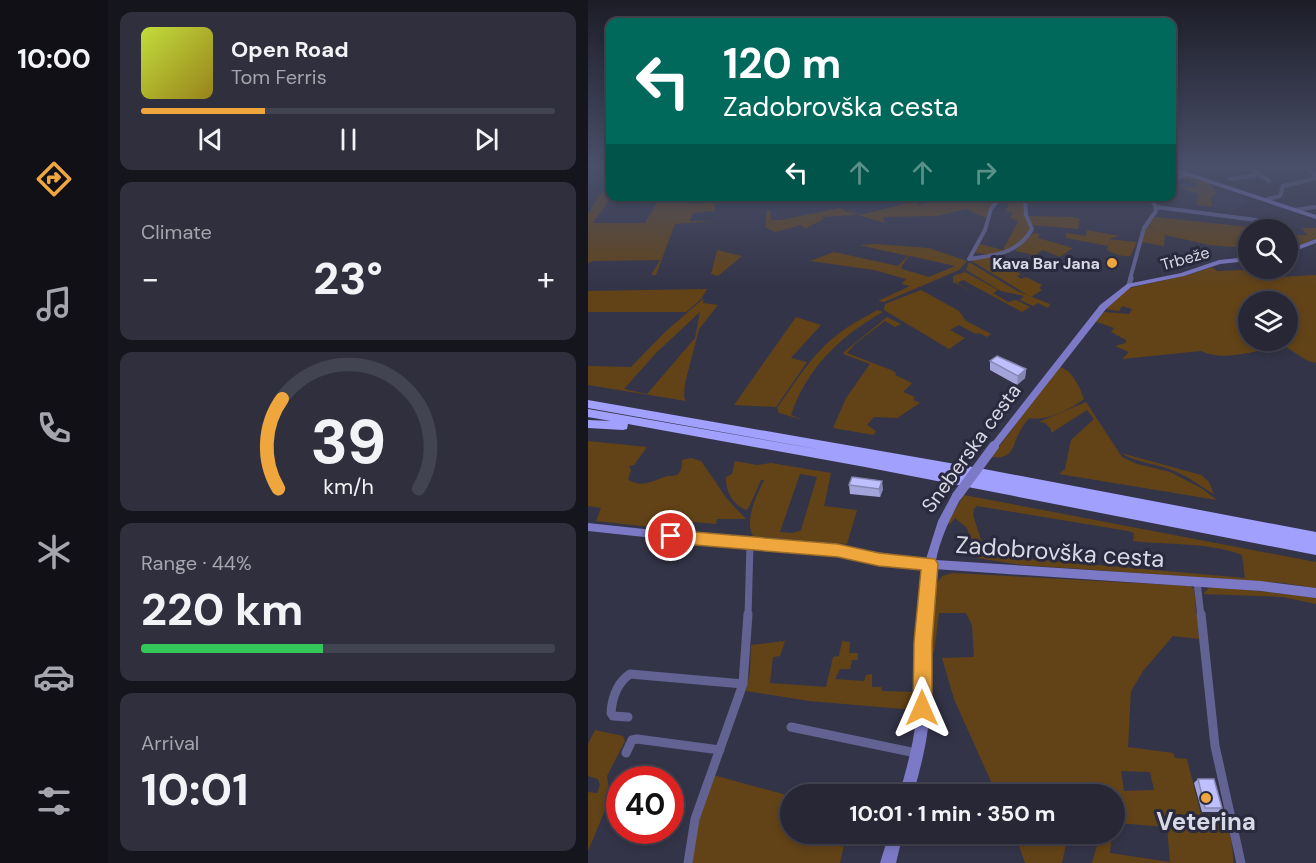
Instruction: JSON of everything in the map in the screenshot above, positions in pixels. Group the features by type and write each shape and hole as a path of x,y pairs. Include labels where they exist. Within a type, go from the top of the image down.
{"highway":[{"path":"588,404 902,459 1316,538"},
{"path":"588,413 1316,549"},
{"path":"588,424 675,434 699,432"}],"street":[{"path":"992,207 985,230 969,259 1004,254 1020,246 1032,229 1026,207"},
{"path":"1129,285 1144,228 1156,207"},
{"path":"1158,207 1248,219"},
{"path":"1287,207 1316,217"},
{"path":"1294,210 1314,207"},
{"path":"1298,247 1316,241"},
{"name":"Trbeže","path":"1129,285 1182,275 1219,262 1238,260"},
{"name":"Sneberska cesta","path":"909,784 922,720 923,642 930,564 939,527 957,496 994,446 1103,307 1129,285"},
{"name":"Zadobrovška cesta","path":"588,527 750,544 838,550 879,560 1197,582 1316,593"},
{"path":"688,863 695,819 743,684 750,544"},
{"path":"1197,582 1215,746 1241,863"},
{"path":"628,717 613,716 610,713 620,684 625,676 630,674 743,684"},
{"path":"791,727 917,753"},
{"path":"626,753 632,740 637,739 720,750"},
{"path":"888,863 893,844"}],"shaded area":[{"path":"592,207 604,207 593,223 645,223 654,207 715,207 715,211 693,213 690,221 714,221 675,224 656,275 651,275 660,260 592,261 588,264 588,214"},
{"path":"842,207 860,215 891,207 991,207 986,218 966,209 937,216 883,217 885,223 854,214"},
{"path":"1007,207 1024,207 1031,230 1018,246 1006,253 992,255 974,252 980,244 1003,250 1018,221 1010,218 1013,212 1005,211"},
{"path":"1214,207 1239,207 1234,211"},
{"path":"840,208 854,215 822,217 824,219 805,229 801,225 775,232 765,227 767,210 770,210 771,220 781,220"},
{"path":"1027,216 1080,219 1078,229 1032,225"},
{"path":"1155,217 1238,226 1238,247 1209,245 1165,235 1164,246 1141,242 1148,225 1158,233 1148,224"},
{"path":"1302,228 1316,228 1316,239 1298,246 1298,235 1307,235"},
{"path":"1087,230 1120,236 1108,239 1137,242 1130,256 1124,256 1107,250 1108,246 1066,238 1066,233 1086,236"},
{"path":"1033,233 1040,234 1038,238 1073,248 1060,257 1043,250 1035,255 1015,251"},
{"path":"859,245 929,248 967,261 959,270 884,302 878,301 910,286 902,284 906,279 874,270 810,261 834,252 898,266 908,256","holes":["909,256 955,266 929,277 902,269 901,267"]},
{"path":"717,250 742,256 718,276 711,274"},
{"path":"1001,256 995,260 1021,274 1017,276 1021,279 1026,277 1042,285 1039,288 1042,290 1031,297 970,260"},
{"path":"969,262 1017,291 1050,304 1048,308 1038,303 1033,306 1020,300 1024,296 1001,291 966,270"},
{"path":"1212,267 1217,271 1238,270 1238,279 1298,279 1298,276 1316,275 1316,363 1306,360 1292,351 1298,351 1298,291 1238,291 1238,351 1257,351 1221,356 1201,351 1122,359 1129,352 1115,346 1126,343 1126,340 1111,332 1114,328 1094,321 1104,312 1129,314 1132,309 1122,306 1119,311 1103,309 1129,288 1188,275"},
{"path":"965,272 998,290 993,293 1008,302 1016,300 1030,307 1022,312 963,280 957,283 973,292 953,282 953,276"},
{"path":"707,289 701,299 686,312 588,312 588,291"},
{"path":"921,290 959,311 966,321 991,334 987,337 976,334 959,325 950,330 965,338 949,349 884,310 885,304"},
{"path":"703,299 703,303 718,305 699,329 685,383 686,401 588,385 588,366 631,367 665,332","holes":["700,312 695,338 647,394 624,389 656,353"]},
{"path":"877,310 883,312 867,321 839,343 806,382 791,415 803,420 779,413 777,408 804,369 820,351 842,331"},
{"path":"796,317 821,325 791,358 807,362 776,407 734,405"},
{"path":"887,317 901,324 895,327 885,321 856,343 847,353 891,370 896,373 895,375 912,383 903,392 915,397 913,400 920,403 897,418 874,417 867,425 876,431 874,435 833,428 846,398 870,364 843,354 844,352"},
{"path":"1059,367 1072,375 1084,399 1050,416 1029,418 1022,427 1011,451 1004,456 991,457"},
{"path":"1086,402 1122,457 1137,464 1170,472 1201,488 1217,500 1059,474 1065,469 1071,440 1094,419 1087,410 1051,433 1051,429 1045,423 1039,422"},
{"path":"588,441 647,447 634,465 629,466 631,470 628,479 637,483 677,475 681,469 682,460 691,458 701,461 727,499 746,519 717,519 716,524 694,522 688,531 596,521 601,508 588,506"},
{"path":"1121,453 1201,475 1209,482 1214,494 1178,472 1133,459"},
{"path":"735,461 757,465 771,463 831,473 824,506 857,510 847,544 753,536 751,515 764,480 761,480 746,510 737,505 728,492 726,477 732,474","holes":["800,474 817,477 801,530 793,533 780,532"]},
{"path":"964,495 1316,562 1316,588 1283,583 1022,565 977,558 967,528 955,518 950,524 947,523","holes":["977,506 1134,533 1133,541 1202,546 1242,555 1245,578 986,555 973,515"]},
{"path":"953,573 1190,586 1194,589 1199,639 1173,636 1143,671 1131,691 1128,747 1173,753 1175,758 1187,759 1201,815 1222,815 1228,826 1233,863 1092,863 1097,844 1111,844 1110,853 1170,862 1167,827 1125,824 1125,791 1154,790 1150,772 1121,771 1123,784 992,784 954,699 942,658 974,657 972,625 966,613 939,613 934,652 929,655 935,586 942,576"},
{"path":"1209,588 1316,597 1316,604 1282,597 1203,594"},
{"path":"785,641 780,656 773,657 770,683 826,687 833,657 839,656 842,641 850,642 849,653 858,653 858,660 852,660 850,669 840,669 835,679 864,681 866,675 872,674 872,687 881,687 882,691 916,692 915,710 809,701 746,691 750,672 751,645"},
{"path":"595,730 623,736 625,741 612,766 606,766 606,808 588,851 588,792 597,793 600,785 598,779 588,776 588,744"},
{"path":"713,775 780,793 780,844 844,844 840,863 691,863 696,829"},
{"path":"1018,844 1066,844 1062,863 1025,863"}],"building":[{"path":"997,356 1026,369 1018,376 990,361"},
{"path":"852,477 882,481 879,489 849,485"},
{"path":"1198,779 1214,779 1222,808 1205,808"}],"place":[{"name":"Kava Bar Jana","path":"1112,263"},
{"name":"Veterina","path":"1206,798"}],"route":[{"path":"671,536 838,550 879,560 930,564 924,618 922,708"}]}
